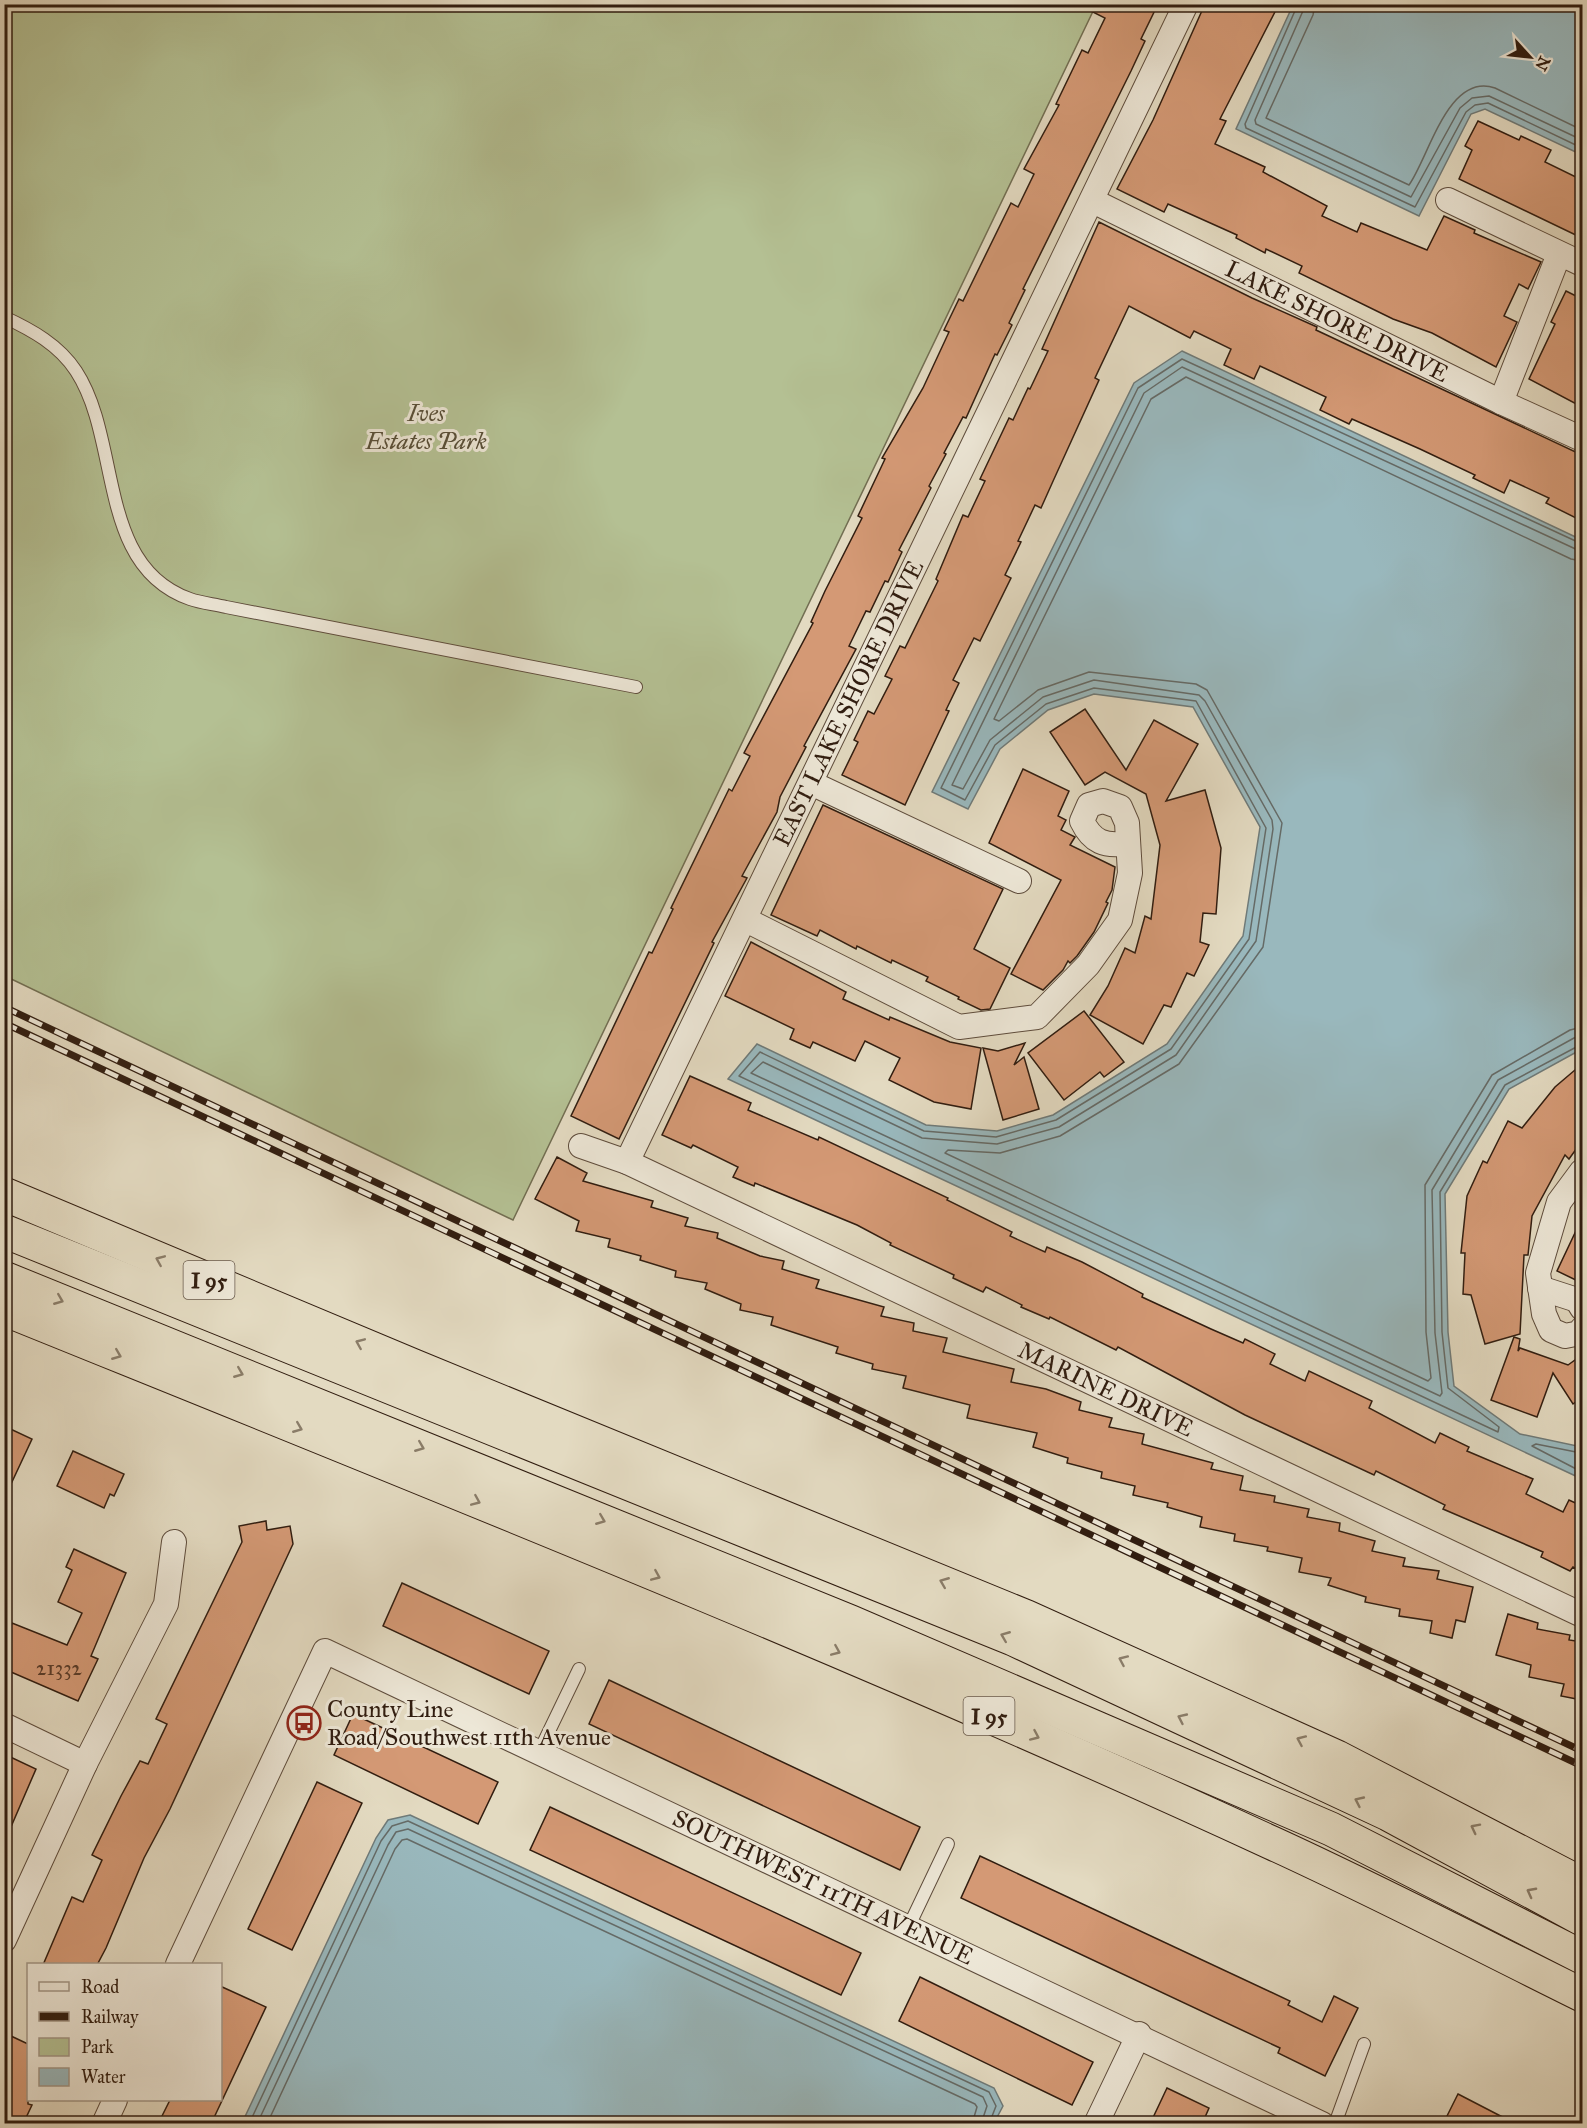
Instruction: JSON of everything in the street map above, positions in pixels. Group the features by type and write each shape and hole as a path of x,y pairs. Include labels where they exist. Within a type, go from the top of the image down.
{"highway":[{"name":"I 95","path":"4,1194 414,1366 1028,1617 1337,1757 1582,1884"},
{"path":"4,1231 1013,1639 1388,1814 1582,1920"},
{"path":"4,1278 851,1622 1331,1829 1582,1957"},
{"name":"I 95","path":"4,1309 394,1467 960,1703 1276,1845 1582,1995"}],"street":[{"name":"EAST LAKE SHORE DRIVE","path":"627,1162 746,920 1186,4"},
{"path":"1448,200 1582,264"},
{"name":"LAKE SHORE DRIVE","path":"1093,201 1501,402 1582,439"},
{"path":"1501,402 1560,254"},
{"path":"811,783 1019,881"},
{"path":"746,920 959,1028 1036,1017 1088,965 1120,920 1130,873 1128,843"},
{"path":"581,1146 627,1162"},
{"name":"MARINE DRIVE","path":"627,1162 1582,1615"},
{"path":"1582,1171 1559,1202 1538,1273 1544,1314 1551,1329 1565,1336 1580,1333 1582,1329"},
{"path":"1540,1288 1576,1300 1582,1308"},
{"path":"4,1940 85,1764 166,1604 174,1542"},
{"name":"SOUTHWEST 11TH AVENUE","path":"179,1963 325,1651 1138,2034 1322,2124"},
{"path":"4,1725 85,1764"},
{"path":"1096,2124 1138,2034"},
{"path":"104,2124 115,2101"}],"lane":[{"path":"4,317 52,343 76,371 95,408 115,499 131,548 166,586 190,599 226,607 636,687"},
{"path":"539,1752 579,1669"},
{"path":"909,1926 948,1844"},
{"path":"1335,2124 1364,2044"}],"green space":[{"name":"Ives Estates Park","path":"4,5 1096,5 513,1220 5,976"}],"water":[{"path":"1293,5 1582,5 1582,155 1485,109 1471,114 1419,216 1236,129"},
{"path":"1182,351 1582,540 1582,1049 1509,1089 1445,1194 1448,1332 1454,1386 1520,1434 1577,1446 1582,1444 1582,1479 728,1079 757,1044 926,1125 997,1131 1053,1115 1167,1044 1243,936 1260,827 1193,707 1094,694 1048,710 1000,749 968,809 932,792 1134,383"},
{"path":"410,1815 994,2088 1003,2106 994,2123 242,2123 376,1838 388,1820"}],"building":[{"path":"1077,4 1158,4 1141,39 1145,41 1131,71 1023,289 1025,290 1009,323 1012,325 997,355 995,354 966,418 963,417 944,453 946,454 929,486 931,488 899,550 902,552 888,582 885,581 870,612 866,611 849,646 856,649 804,746 806,747 780,797 777,812 742,876 747,878 712,942 714,943 619,1139 571,1116 649,952 652,953 673,909 671,908 729,789 732,791 750,756 744,753 813,623 811,622 825,591 862,518 858,516 885,459 882,458 923,388 949,332 944,330 959,299 963,301 1011,203 1018,207 1034,174 1024,169 1059,105 1056,104 1082,50 1088,53 1105,18"},
{"path":"1205,4 1279,4 1220,119 1226,121 1215,144 1265,167 1263,172 1327,206 1322,216 1357,232 1361,223 1427,250 1444,216 1475,230 1474,233 1541,262 1528,289 1519,284 1504,316 1517,322 1496,367 1432,333 1393,319 1299,273 1302,266 1266,249 1265,253 1236,238 1237,235 1168,204 1164,212 1117,189 1153,120"},
{"path":"1478,121 1519,140 1521,136 1551,150 1545,162 1582,180 1582,238 1459,179 1472,150 1465,146"},
{"path":"1099,222 1252,298 1317,327 1316,330 1582,455 1582,516 1578,513 1576,518 1546,503 1549,498 1510,480 1504,493 1473,478 1475,475 1420,449 1352,419 1349,424 1320,410 1326,397 1260,366 1254,379 1224,365 1231,349 1194,331 1190,338 1129,306 1095,378 1099,380 1041,508 1035,505 1018,541 1021,542 1005,575 1011,578 980,641 974,638 953,680 959,683 946,710 949,711 905,805 842,775 858,742 854,740 868,711 874,714 892,679 885,676 900,646 905,648 938,581 936,579 963,515 968,517 985,481 980,479 1009,418 1013,420 1048,351 1042,349"},
{"path":"1566,291 1582,299 1582,407 1529,379 1555,324 1551,322"},
{"path":"1085,709 1126,770 1154,720 1198,744 1166,801 1205,790 1221,848 1216,914 1203,913 1200,942 1209,945 1194,976 1187,973 1171,1007 1164,1005 1143,1044 1090,1015 1108,986 1125,948 1135,953 1145,916 1151,919 1160,845 1146,794 1105,772 1085,785 1050,732"},
{"path":"1023,769 1069,791 1058,816 1066,820 1061,830 1075,837 1070,845 1115,867 1112,890 1106,902 1108,903 1094,932 1077,956 1070,963 1068,961 1063,970 1043,990 1011,974 1061,880 989,843"},
{"path":"823,805 1003,889 974,949 1010,968 990,1009 981,1010 958,999 959,997 926,981 928,977 892,960 891,963 857,946 856,949 820,930 817,936 771,915"},
{"path":"751,942 846,992 843,999 889,1020 890,1017 950,1042 981,1048 971,1109 934,1102 889,1080 900,1058 865,1041 855,1061 813,1042 810,1048 790,1039 794,1029 725,996"},
{"path":"1084,1011 1124,1062 1104,1077 1100,1072 1064,1100 1028,1053"},
{"path":"1025,1043 1014,1065 1024,1057 1039,1109 1003,1120 983,1048 998,1051"},
{"path":"1582,1064 1582,1141 1569,1159 1565,1155 1532,1216 1528,1255 1524,1255 1520,1334 1485,1344 1471,1295 1463,1294 1465,1253 1461,1253 1467,1196 1483,1161 1487,1163 1508,1121 1522,1128 1555,1087"},
{"path":"690,1076 751,1103 748,1110 818,1140 819,1137 948,1198 947,1200 1012,1232 1010,1236 1045,1252 1047,1247 1082,1262 1143,1294 1142,1297 1243,1343 1245,1339 1275,1354 1270,1364 1305,1381 1309,1371 1372,1401 1369,1408 1435,1443 1440,1433 1469,1447 1467,1451 1533,1479 1526,1494 1563,1512 1569,1500 1582,1506 1582,1572 1573,1567 1570,1571 1541,1557 1543,1552 1443,1509 1445,1505 1376,1471 1374,1475 1245,1415 1118,1347 1116,1350 1050,1317 1049,1319 1021,1307 1022,1305 986,1287 983,1292 953,1278 954,1275 890,1245 891,1243 857,1225 755,1183 754,1186 733,1177 738,1167 693,1145 691,1148 662,1135"},
{"path":"557,1157 587,1173 583,1181 653,1201 651,1207 688,1218 685,1226 718,1233 717,1238 760,1256 784,1261 782,1269 819,1280 816,1288 884,1307 881,1316 914,1323 913,1331 947,1338 943,1352 1014,1369 1011,1382 1046,1389 1081,1402 1079,1410 1112,1418 1109,1427 1144,1434 1142,1444 1213,1463 1211,1469 1243,1476 1240,1490 1275,1496 1274,1502 1309,1509 1307,1517 1340,1523 1339,1531 1375,1541 1372,1551 1405,1558 1403,1566 1439,1571 1437,1579 1473,1587 1465,1622 1456,1620 1452,1638 1430,1633 1432,1621 1399,1616 1400,1609 1365,1602 1366,1597 1328,1585 1331,1578 1299,1572 1302,1558 1267,1551 1268,1547 1234,1541 1235,1534 1200,1527 1202,1517 1167,1507 1168,1503 1133,1495 1135,1486 1101,1478 1102,1472 1067,1463 1068,1458 1033,1447 1037,1433 967,1418 970,1405 903,1388 906,1376 872,1369 873,1364 836,1353 838,1347 771,1325 773,1317 740,1310 741,1304 705,1289 707,1283 675,1277 676,1271 640,1260 641,1256 608,1247 610,1239 576,1231 579,1221 535,1199"},
{"path":"1582,1218 1582,1283 1557,1271"},
{"path":"1514,1337 1520,1339 1518,1351 1520,1348 1568,1365 1582,1355 1582,1397 1573,1404 1553,1373 1537,1417 1491,1400"},
{"path":"4,1426 32,1439 4,1499"},
{"path":"73,1451 124,1474 114,1496 110,1494 104,1508 57,1486"},
{"path":"266,1521 267,1530 290,1526 293,1544 170,1809 144,1858 98,1963 44,1963 72,1897 83,1902 102,1860 92,1855 121,1796 140,1761 148,1764 167,1724 156,1719 242,1542 239,1526"},
{"path":"74,1549 126,1573 91,1656 98,1659 78,1701 4,1669 4,1627 10,1629 12,1623 67,1645 82,1613 58,1602 72,1570 66,1567"},
{"path":"402,1583 549,1651 529,1694 383,1626"},
{"path":"1508,1614 1538,1623 1537,1629 1570,1635 1569,1640 1582,1642 1582,1700 1561,1696 1564,1684 1529,1677 1531,1665 1496,1655"},
{"path":"609,1680 920,1827 900,1870 589,1724"},
{"path":"353,1714 498,1782 478,1824 334,1755"},
{"path":"4,1754 36,1769 4,1843"},
{"path":"317,1782 362,1803 292,1950 248,1929"},
{"path":"550,1807 861,1953 841,1995 530,1850"},
{"path":"980,1856 1290,2001 1288,2005 1322,2022 1334,1996 1358,2008 1325,2076 1278,2053 1280,2048 961,1898"},
{"path":"920,1977 1093,2062 1072,2105 899,2021"},
{"path":"222,1987 266,2007 222,2101"},
{"path":"11,2036 27,2044 27,2101 32,2105 23,2124 4,2124 4,2049"},
{"path":"1167,2088 1209,2108 1202,2124 1150,2124"},
{"path":"1458,2094 1516,2124 1443,2124"},
{"path":"170,2101 222,2101 211,2124 158,2124"}],"railway":[{"path":"4,1007 1582,1751"},
{"path":"4,1023 1582,1766"}],"place":[{"name":"County Line Road/Southwest 11th Avenue","path":"304,1723"}]}
